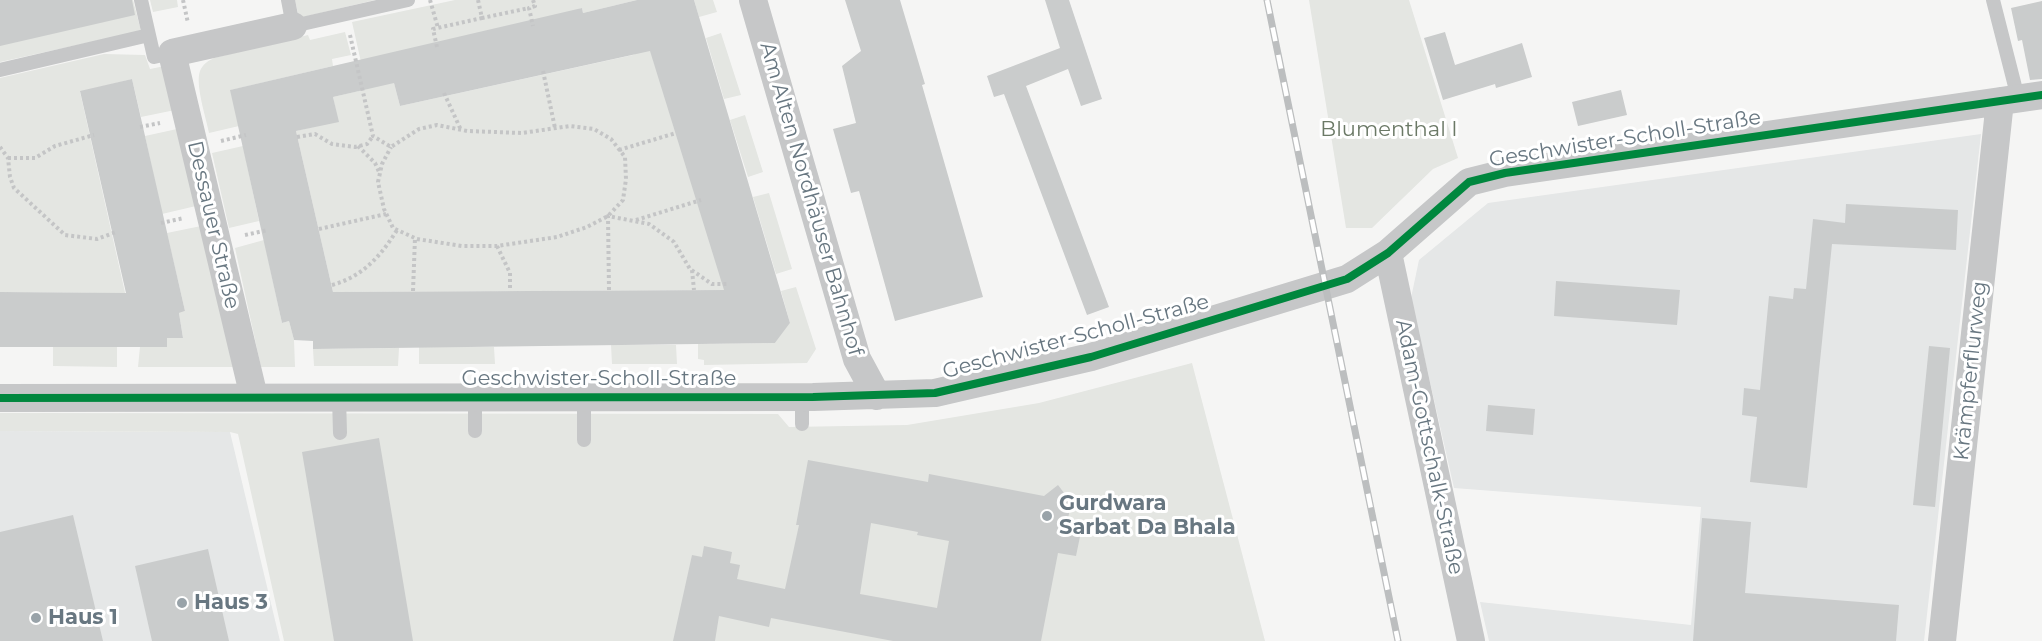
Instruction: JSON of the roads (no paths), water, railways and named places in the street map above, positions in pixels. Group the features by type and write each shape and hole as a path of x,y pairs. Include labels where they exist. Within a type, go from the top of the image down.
{"street":[{"name":"Am Alten Nordhäuser Bahnhof","path":"753,0 857,359 877,396"},
{"path":"172,53 290,13"},
{"name":"Dessauer Straße","path":"172,53 254,397"},
{"name":"Geschwister-Scholl-Straße","path":"0,398 584,397 802,411 877,396 935,393 1091,357 1347,279 1388,253 1469,182 1505,173 2020,98"},
{"name":"Krämpferflurweg","path":"1942,641 2020,98"},
{"name":"Adam-Gottschalk-Straße","path":"1388,253 1471,641"}],"lane":[{"path":"141,0 154,57 172,53"},
{"path":"290,13 345,14 408,0"},
{"path":"1993,0 2020,98"},
{"path":"0,70 149,35"},
{"path":"339,397 340,433"},
{"path":"475,397 475,431"},
{"path":"584,397 584,440"}],"railway":[{"path":"1267,0 1398,641"}],"place":[{"name":"Gurdwara Sarbat Da Bhala","path":"1047,516"},
{"name":"Haus 3","path":"182,603"},
{"name":"Haus 1","path":"36,618"}],"park label":[{"name":"Blumenthal I","path":"1389,130"}]}
